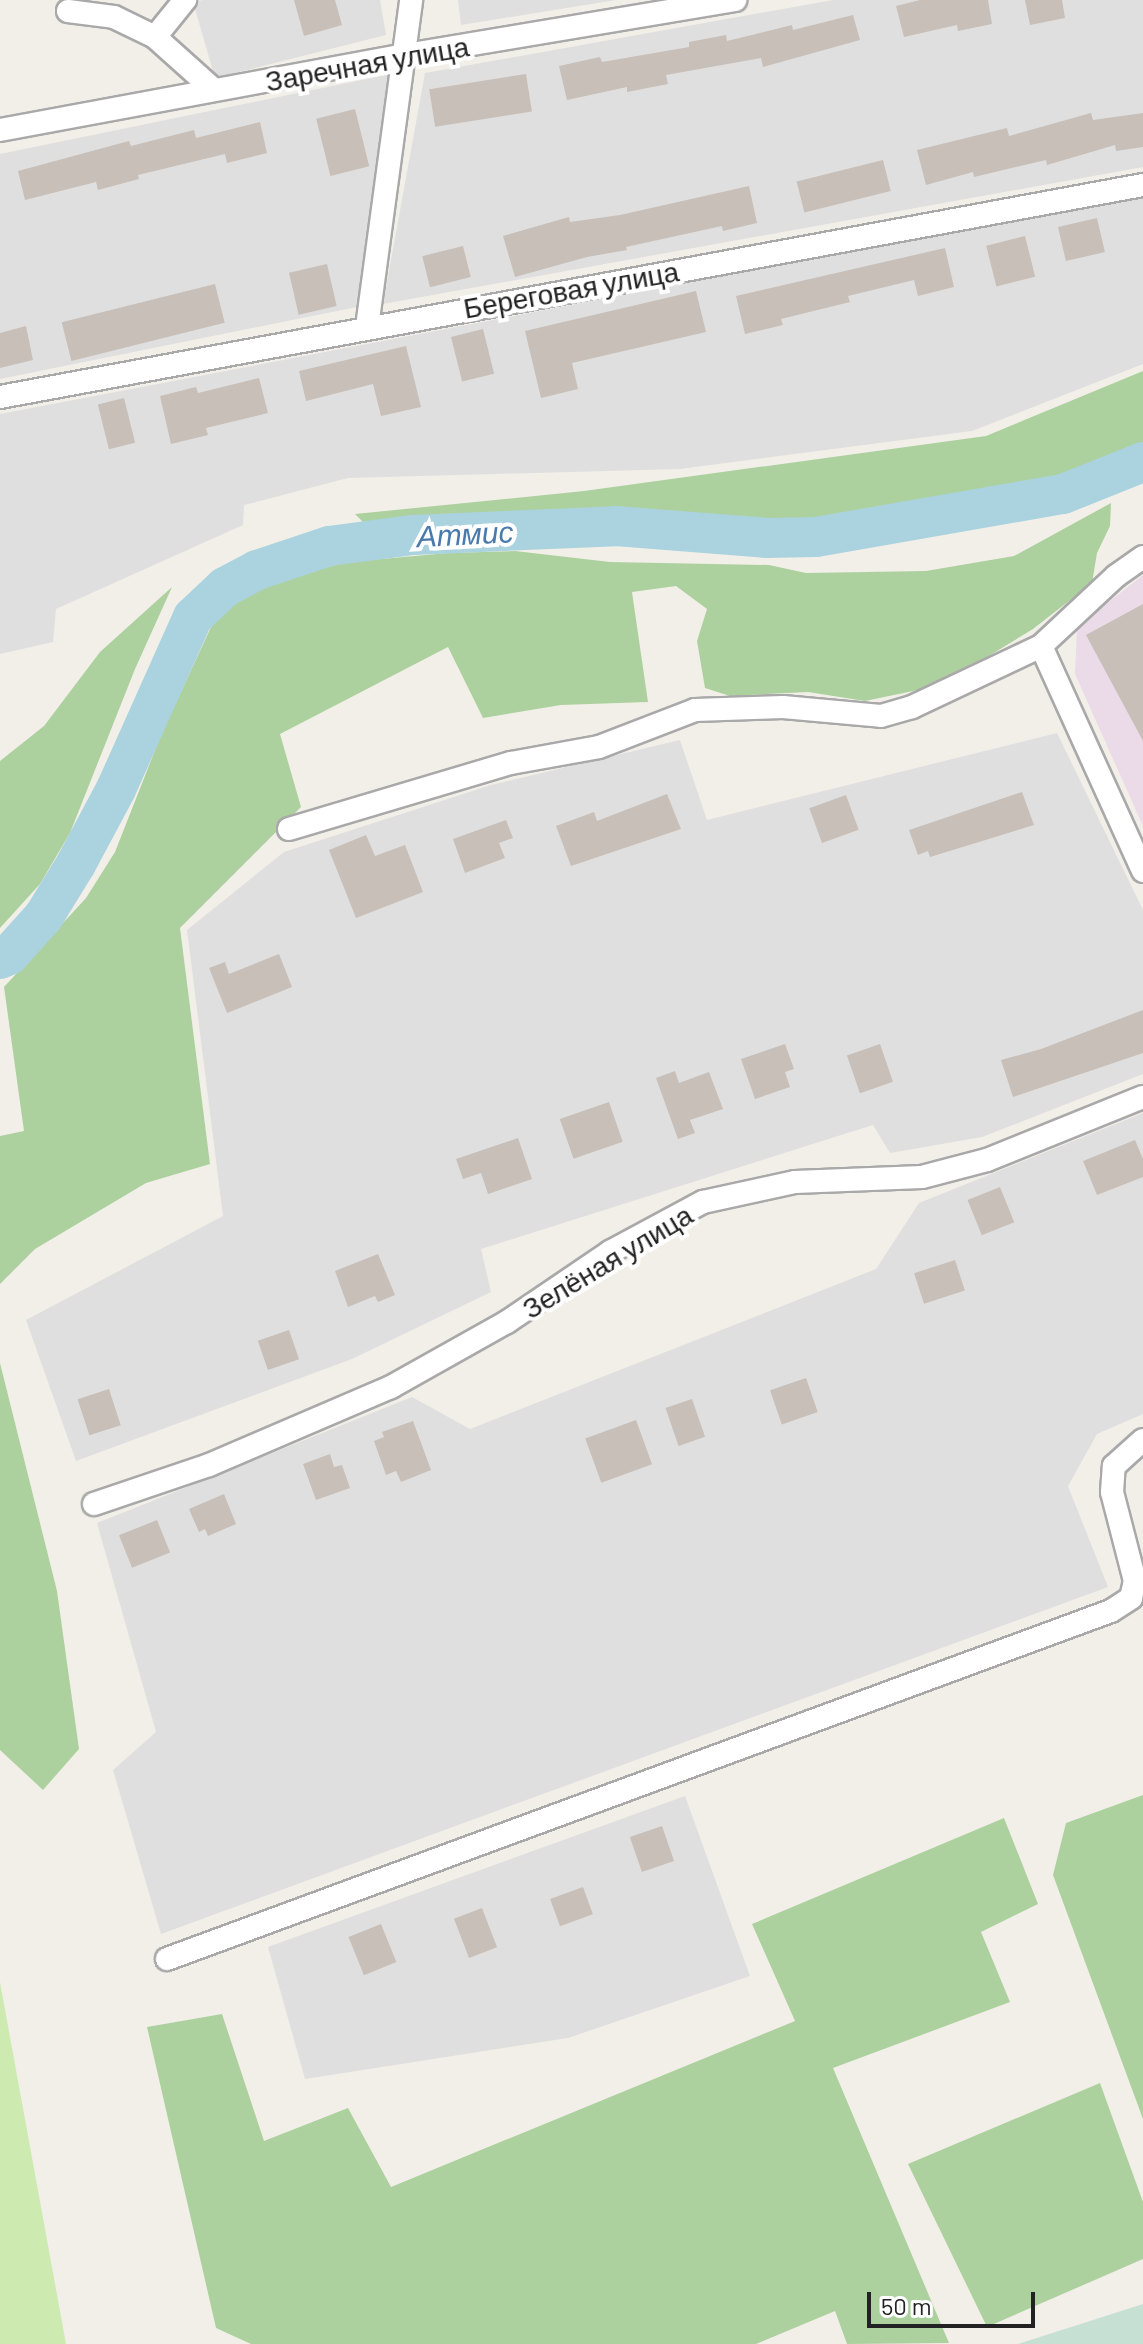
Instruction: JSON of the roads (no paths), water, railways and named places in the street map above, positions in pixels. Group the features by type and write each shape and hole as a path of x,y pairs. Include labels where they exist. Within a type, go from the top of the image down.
{"street":[{"path":"155,37 185,0"},
{"path":"367,327 411,0"},
{"name":"Заречная улица","path":"0,130 406,55 735,0"},
{"path":"68,11 114,17 155,37 214,90"},
{"name":"Береговая улица","path":"0,397 1143,185"},
{"path":"289,829 511,763 599,747 695,710 783,707 881,716 912,707 1041,646 1116,576 1143,557"},
{"path":"1041,646 1143,871"},
{"name":"Зелёная улица","path":"94,1504 209,1465 391,1387 507,1322 610,1252 703,1202 795,1182 922,1177 987,1160 1143,1097"},
{"path":"167,1959 1111,1611 1131,1598 1135,1581 1112,1492 1114,1466 1143,1440"}],"waterway":[{"name":"Атмис","path":"0,959 9,955 44,916 76,864 116,789 193,617 225,587 257,570 329,546 413,535 616,526 767,538 816,537 1063,494 1143,462"}]}
